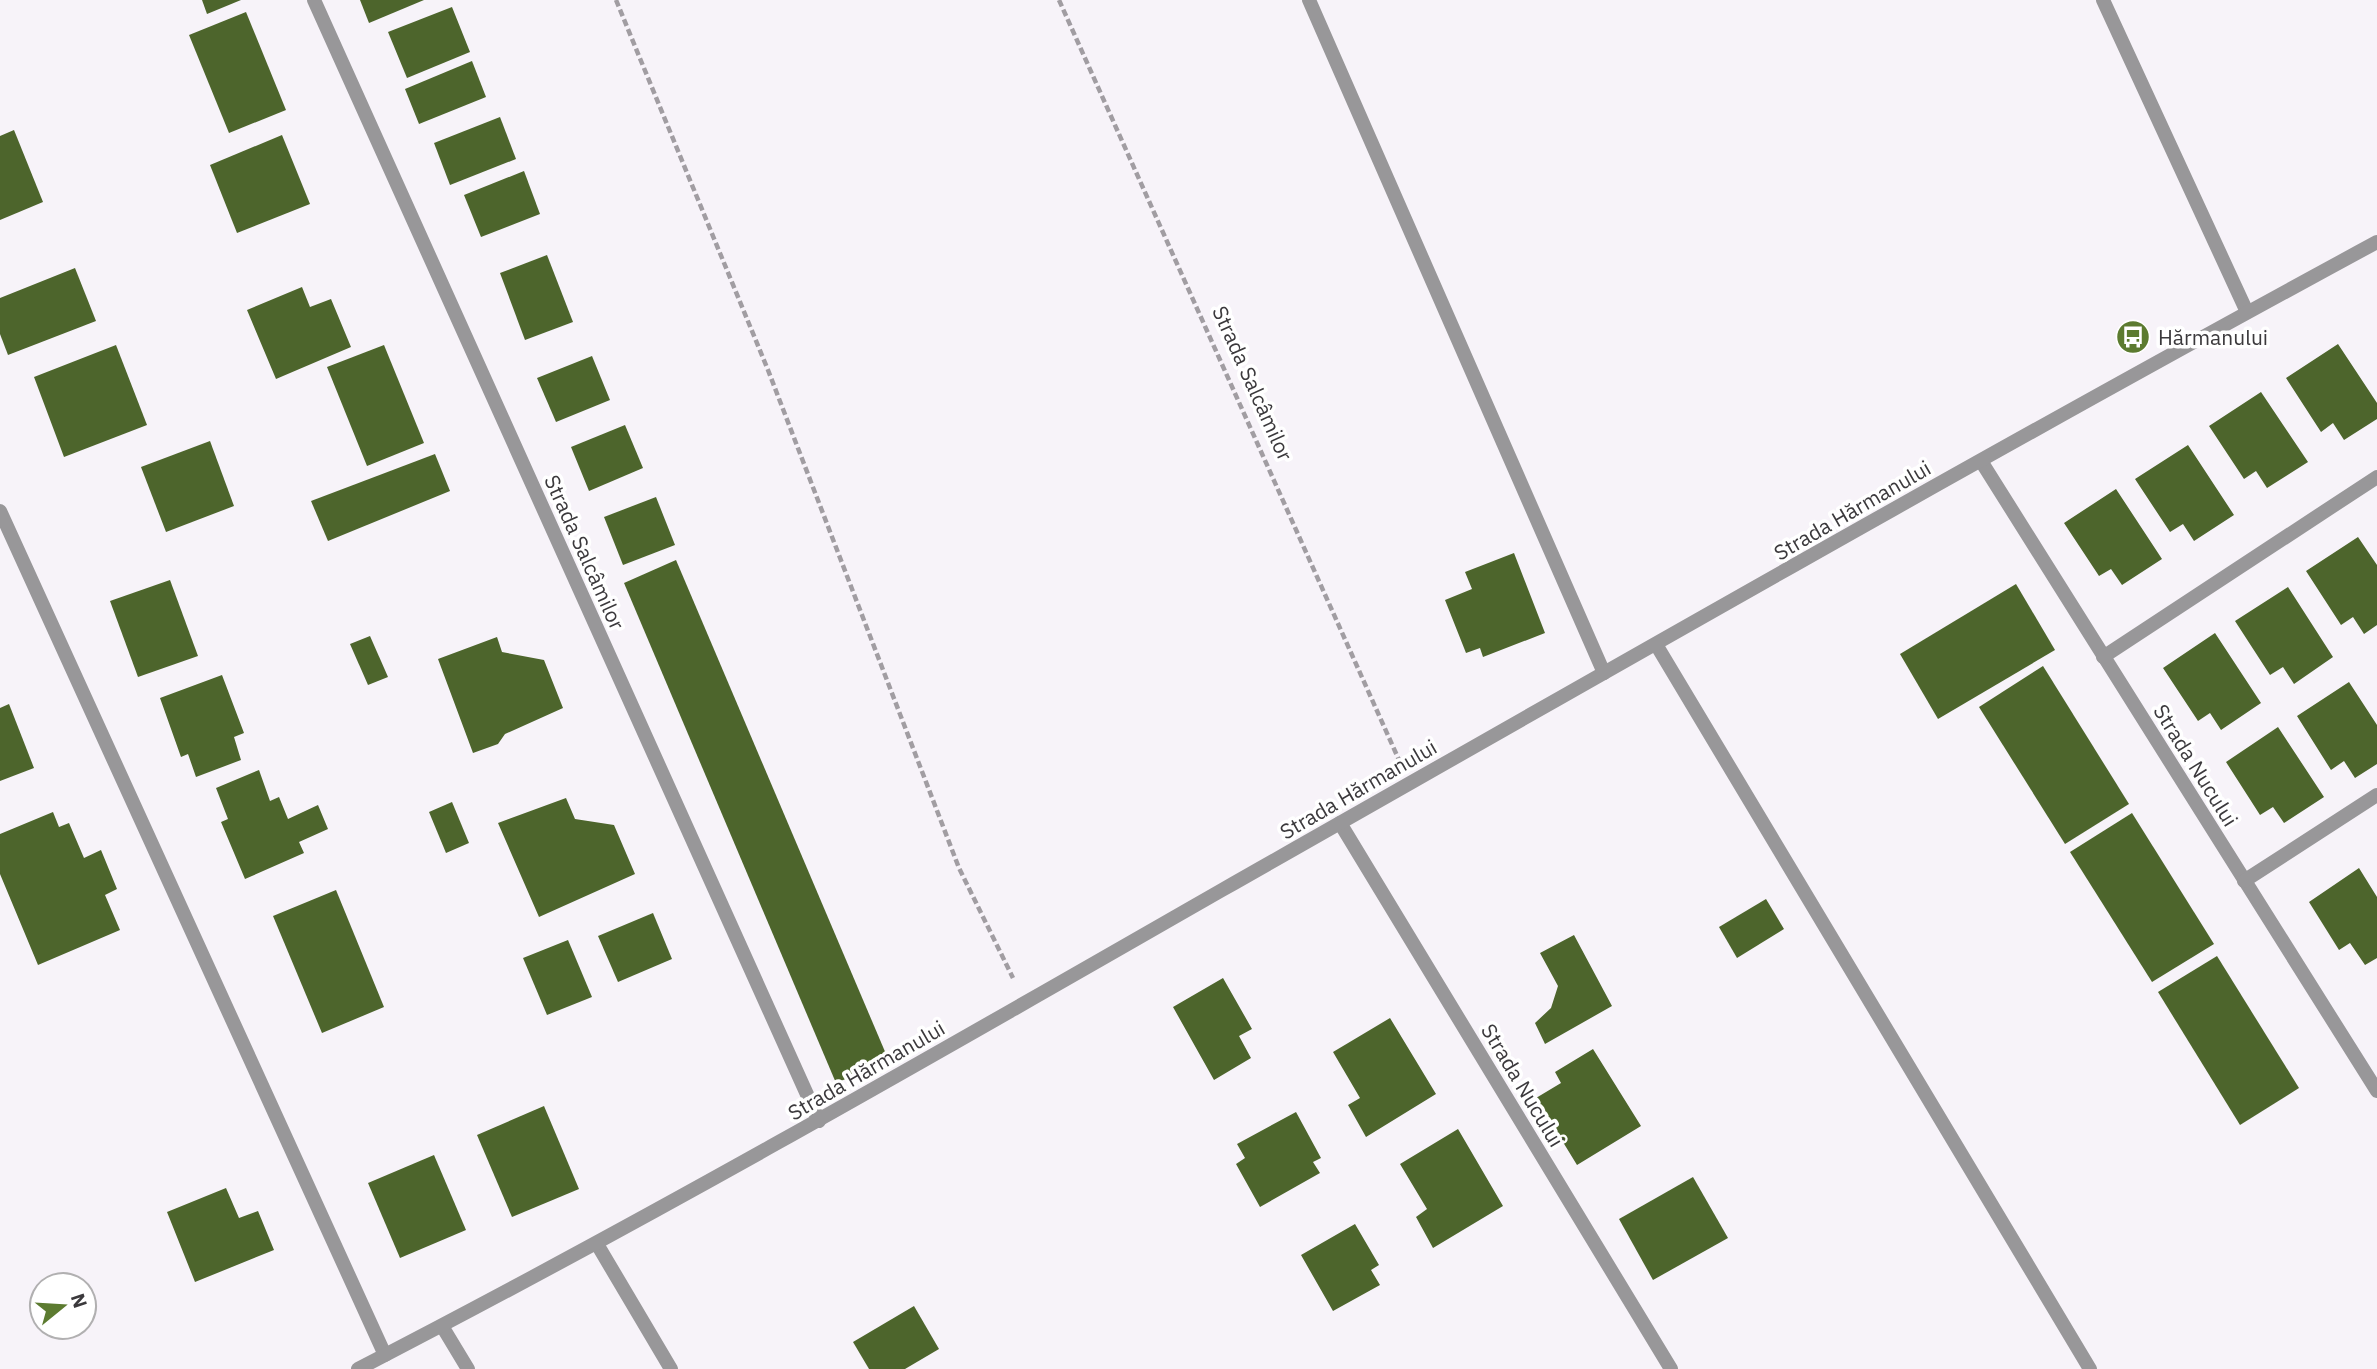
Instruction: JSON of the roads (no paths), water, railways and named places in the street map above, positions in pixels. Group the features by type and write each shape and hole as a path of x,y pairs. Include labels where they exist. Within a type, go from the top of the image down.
{"street":[{"name":"Strada Salcâmilor","path":"314,0 819,1121"},
{"path":"1309,0 1604,673"},
{"path":"2103,0 2247,312"},
{"name":"Strada Hărmanului","path":"358,1369 597,1244 819,1121 1604,673 1657,646 1981,461 2377,242"},
{"name":"Strada Nucului","path":"1981,461 2377,1091"},
{"path":"2102,657 2377,477"},
{"path":"0,510 385,1355"},
{"path":"1657,646 2090,1369"},
{"path":"2244,881 2377,795"},
{"name":"Strada Nucului","path":"1340,824 1671,1369"},
{"path":"597,1244 671,1369"},
{"path":"442,1326 468,1369"}],"place":[{"name":"Hărmanului","path":"2133,337"}]}
